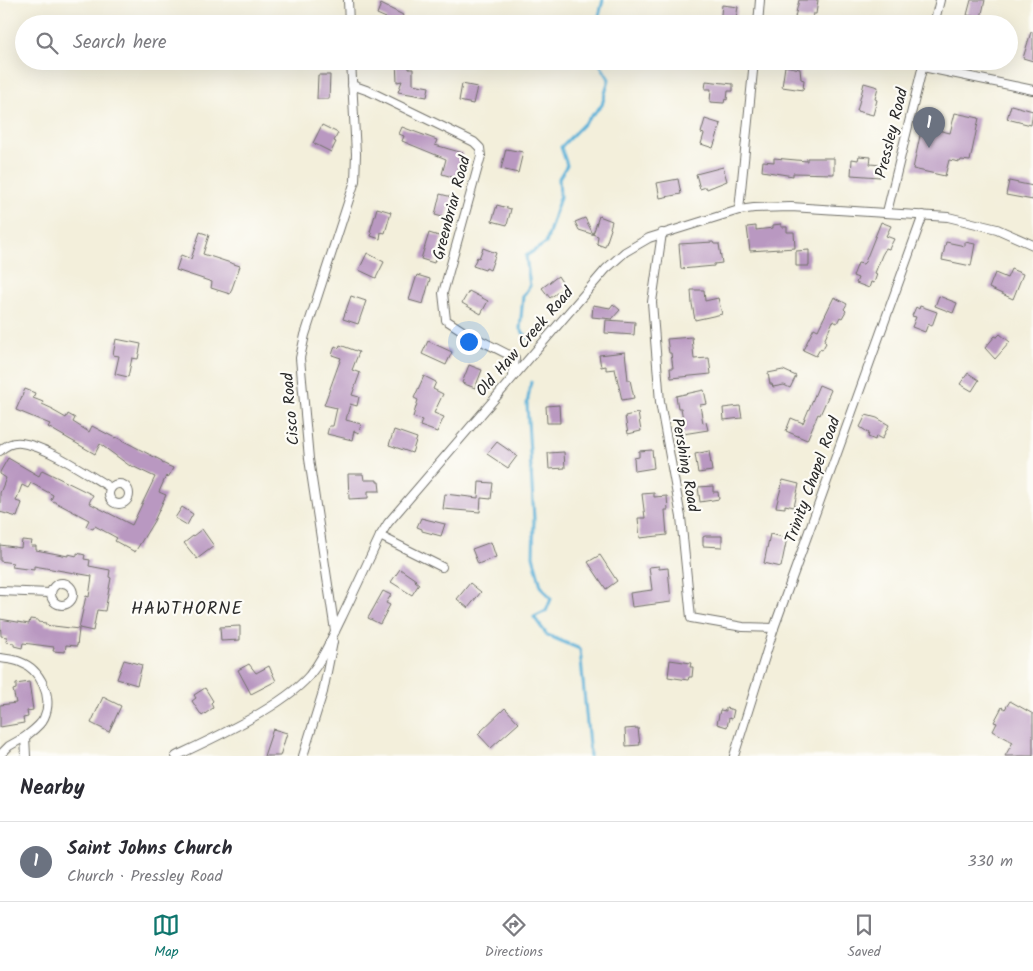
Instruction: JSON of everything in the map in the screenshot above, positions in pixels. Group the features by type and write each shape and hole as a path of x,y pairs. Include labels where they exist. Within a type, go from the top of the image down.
{"street":[{"path":"348,0 349,15"},
{"path":"759,15 760,0"},
{"path":"936,15 940,0"},
{"name":"Cisco Road","path":"303,756 323,692 335,632 309,459 300,358 303,340 355,181 356,154 351,70"},
{"path":"739,210 753,70"},
{"name":"Pressley Road","path":"887,212 922,70"},
{"path":"949,70 1033,90"},
{"name":"Greenbriar Road","path":"352,85 369,91 474,142 480,148 481,156 443,293 446,320 466,333 515,358 512,378"},
{"name":"Old Haw Creek Road","path":"176,756 265,709 297,688 318,665 388,523 606,269 635,245 662,233 739,210 791,207 948,217 996,229 1033,245"},
{"name":"Trinity Chapel Road","path":"734,756 774,628 923,214"},
{"name":"Pershing Road","path":"662,233 652,302 660,402 681,517 692,618 742,627 774,628"},
{"path":"0,450 10,444 20,443 28,445 60,459 111,488"},
{"path":"380,536 442,567"},
{"path":"0,591 50,593"},
{"path":"0,658 19,662 34,670 46,694 47,708 44,719 25,737 9,746 0,755"},
{"path":"25,737 26,756"}],"building":[{"path":"799,0 818,0 816,14 795,15"},
{"path":"971,0 985,0 982,15 967,15"},
{"path":"381,4 403,15 379,15 377,14"},
{"path":"722,5 738,7 737,15 721,15"},
{"path":"1031,32 1033,32 1033,61 1023,58"},
{"path":"396,70 413,70 413,84 429,87 427,97 398,92 402,81 397,82"},
{"path":"784,70 800,70 801,79 804,80 803,90 782,87"},
{"path":"318,75 330,75 329,99 317,99"},
{"path":"706,81 733,84 733,91 728,91 727,100 725,99 724,103 710,102 711,89 705,89"},
{"path":"864,83 878,87 873,115 857,111"},
{"path":"462,84 477,87 473,104 459,101"},
{"path":"1011,105 1033,111 1031,125 1007,119"},
{"path":"955,113 979,118 970,161 949,160 945,176 913,169 922,126 950,133"},
{"path":"705,119 721,124 713,148 701,144 704,134 701,133"},
{"path":"322,125 338,133 331,152 313,143"},
{"path":"402,127 437,140 435,145 463,153 456,178 442,174 446,159 402,141 404,136 399,134"},
{"path":"506,149 523,152 518,173 501,169"},
{"path":"859,156 871,157 870,164 881,165 880,177 851,175 852,159 858,160"},
{"path":"774,158 807,161 807,158 834,158 834,174 793,173 793,176 762,171 763,161 774,162"},
{"path":"723,167 727,181 707,189 706,187 700,189 696,174"},
{"path":"678,179 681,194 660,198 657,183"},
{"path":"1009,181 1033,186 1033,200 1006,195"},
{"path":"440,194 452,197 446,218 435,215"},
{"path":"497,205 511,209 507,225 492,221"},
{"path":"377,208 391,212 385,233 381,232 380,239 371,236 372,233 370,232"},
{"path":"599,216 612,221 605,247 597,244 598,236 579,230 575,222 585,218 593,234"},
{"path":"881,222 891,226 886,236 894,239 889,249 886,248 882,255 875,273 877,274 874,283 871,282 869,288 856,283 858,278 853,276 858,263 863,264 865,262"},
{"path":"781,224 781,227 787,227 787,232 794,232 795,248 750,251 747,227 756,226 756,230 773,228 773,225"},
{"path":"200,232 209,235 203,254 240,266 230,294 211,288 212,282 176,270 181,255 191,259"},
{"path":"429,233 442,237 434,263 421,259"},
{"path":"713,242 714,244 719,244 722,263 714,264 714,266 681,269 679,244"},
{"path":"946,242 965,246 965,242 975,244 971,266 942,260"},
{"path":"483,248 496,253 490,270 473,266"},
{"path":"809,250 809,266 796,266 796,251"},
{"path":"367,253 384,262 376,278 359,270"},
{"path":"1011,269 1023,274 1013,299 989,288 995,273 1007,278"},
{"path":"417,275 430,279 423,304 409,300"},
{"path":"558,276 565,287 550,298 542,288"},
{"path":"691,290 704,290 705,301 718,298 722,314 695,320"},
{"path":"469,291 488,301 481,314 462,303"},
{"path":"351,296 366,301 358,324 343,319"},
{"path":"939,296 957,303 953,313 935,306"},
{"path":"834,297 847,304 844,309 846,311 837,323 833,321 824,341 826,343 816,356 803,350 814,328 818,330"},
{"path":"613,304 620,310 612,319 592,317 593,305 610,308"},
{"path":"920,306 937,312 932,326 928,324 925,332 912,327 916,317 912,316 916,307 919,309"},
{"path":"606,320 635,322 634,335 605,333"},
{"path":"1000,334 1010,342 995,359 985,348 995,336 997,337"},
{"path":"692,337 694,359 709,358 711,374 671,378 670,368 673,368 667,339"},
{"path":"116,339 141,344 138,359 132,358 128,377 115,374 119,356 113,355"},
{"path":"428,341 452,352 446,365 422,354"},
{"path":"340,345 359,352 352,370 360,373 352,395 359,397 357,406 350,404 346,420 361,424 359,433 354,431 352,440 327,434 329,426 333,426 337,408 324,405 341,358 332,355 335,346 339,348"},
{"path":"625,352 628,380 630,380 634,398 622,400 615,369 606,370 606,366 601,367 599,355"},
{"path":"469,365 482,370 475,388 462,383"},
{"path":"783,370 796,376 790,388 784,385 773,387 770,384 768,373"},
{"path":"968,373 979,380 972,391 960,384"},
{"path":"424,376 436,382 433,389 443,394 434,413 444,417 437,432 420,426 422,420 413,417 418,400 414,398"},
{"path":"819,385 831,390 807,440 786,431 791,418 803,423"},
{"path":"25,389 35,393 33,398 43,402 42,404 52,410 66,418 68,414 75,418 73,422 89,432 92,426 173,468 168,478 166,476 159,492 166,495 154,521 135,552 115,541 117,538 95,526 93,529 86,526 89,520 51,500 53,495 31,483 28,488 22,485 16,501 22,503 17,517 0,512 0,493 6,478 0,472 8,458 39,476 42,470 93,495 89,503 132,525 155,477 130,466 100,444 95,454 48,427 50,424 16,410"},
{"path":"704,390 707,404 700,405 703,423 706,422 708,430 683,434 681,425 684,425 681,408 678,408 676,396"},
{"path":"559,405 560,423 547,423 546,406"},
{"path":"740,406 742,418 724,420 723,408"},
{"path":"638,413 641,431 628,434 625,416"},
{"path":"866,415 877,418 889,425 882,439 876,436 875,440 868,437 869,433 860,427"},
{"path":"394,430 417,438 412,453 389,445"},
{"path":"497,442 517,456 508,468 487,454"},
{"path":"652,450 654,468 635,471 634,458 639,457 639,451"},
{"path":"709,451 712,471 698,473 695,454"},
{"path":"564,452 565,468 549,469 548,453"},
{"path":"348,474 363,474 364,480 377,480 380,491 368,491 368,498 349,499"},
{"path":"783,480 799,484 794,507 785,505 785,508 776,507"},
{"path":"479,482 493,483 491,499 481,498 480,512 443,509 445,494 478,498"},
{"path":"713,486 713,492 718,492 719,499 700,502 698,487"},
{"path":"654,493 654,497 667,496 668,510 665,510 667,535 640,538 638,518 645,518 642,494"},
{"path":"182,507 193,514 187,525 175,518"},
{"path":"421,518 445,524 441,536 422,531 422,529 417,527"},
{"path":"202,529 214,546 197,559 184,543"},
{"path":"770,534 787,538 781,567 764,563"},
{"path":"722,536 722,547 703,546 703,537"},
{"path":"22,540 32,541 31,546 36,546 36,550 68,556 68,554 77,556 77,553 85,555 84,559 90,560 89,566 110,570 109,577 111,578 105,611 97,610 93,631 79,628 86,596 89,597 92,576 34,566 34,570 12,567 13,563 0,561 0,545 21,548"},
{"path":"491,542 496,557 478,564 472,549"},
{"path":"600,555 617,581 606,589 588,562"},
{"path":"659,566 659,569 668,568 671,602 632,607 630,593 652,590 649,567"},
{"path":"400,569 419,584 412,595 391,582"},
{"path":"470,583 481,592 468,608 457,599"},
{"path":"383,591 391,595 386,603 390,605 380,624 368,618"},
{"path":"0,619 29,624 30,619 38,620 38,622 46,623 45,625 79,629 77,646 66,645 65,652 53,651 54,647 23,643 22,648 14,646 14,643 6,642 7,637 1,636"},
{"path":"240,626 240,640 221,641 220,627"},
{"path":"124,660 142,665 137,685 117,679"},
{"path":"670,660 691,663 690,667 693,667 692,677 689,677 688,680 668,677"},
{"path":"249,664 256,673 269,666 276,681 251,694 238,670"},
{"path":"29,682 33,710 27,711 28,717 23,718 24,723 0,727 0,705 16,703 13,690 16,689 16,684"},
{"path":"205,688 213,701 211,703 213,708 202,716 192,701 196,698 194,695"},
{"path":"103,697 121,706 109,732 91,723"},
{"path":"1010,701 1033,714 1033,756 1005,756 1013,742 993,731 997,723 994,722 1002,707 1005,709"},
{"path":"505,708 519,723 491,748 478,734"},
{"path":"726,708 734,710 732,719 729,718 727,727 717,724 720,710 726,711"},
{"path":"638,728 640,745 626,746 625,729"},
{"path":"273,729 287,733 280,756 264,756"}],"waterway":[{"path":"599,15 603,0"},
{"path":"528,338 520,329 523,296 530,286 526,256 546,243 560,197 559,178 567,165 561,147 602,105 609,79 604,70"},
{"path":"531,382 527,404 534,519 533,556 541,586 551,599 546,611 534,617 547,635 580,649 590,756"}],"place":[{"name":"Saint Johns Church","path":"929,148"}],"district":[{"name":"HAWTHORNE","path":"187,609"}]}
